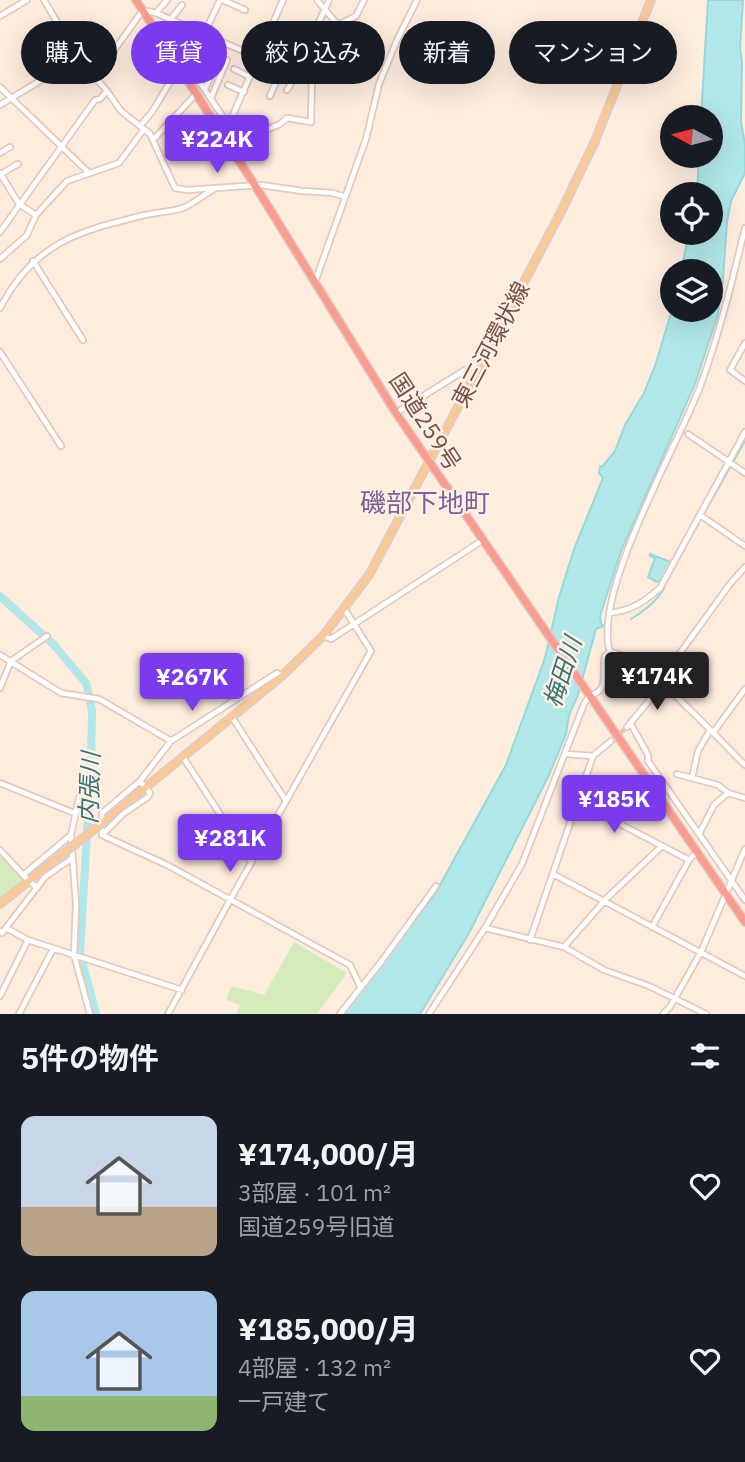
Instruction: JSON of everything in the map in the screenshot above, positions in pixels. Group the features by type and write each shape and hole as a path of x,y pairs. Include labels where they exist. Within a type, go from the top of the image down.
{"highway":[{"name":"国道259号","path":"136,0 150,21"},
{"name":"国道259号","path":"190,84 257,187 396,413 745,922"}],"main road":[{"name":"東三河環状線","path":"0,904 282,676 345,610 369,575 561,212 595,141 651,0"}],"street":[{"path":"0,16 27,0"},
{"path":"44,0 56,21"},
{"path":"156,13 167,0"},
{"path":"211,21 221,0 245,10"},
{"path":"274,21 283,0"},
{"path":"317,0 335,21"},
{"path":"319,21 329,0"},
{"path":"348,21 356,16 365,0"},
{"path":"315,284 366,139 379,83 417,0"},
{"path":"171,19 182,5"},
{"path":"117,46 143,10 176,21"},
{"path":"234,69 241,72"},
{"path":"0,104 34,84"},
{"path":"101,84 121,111 153,140 175,188 187,190 276,186 345,197"},
{"path":"0,259 27,235 36,215 66,181 119,163 169,84"},
{"path":"200,84 228,123 247,84"},
{"path":"204,90 207,84"},
{"path":"210,99 217,84"},
{"path":"270,96 275,84"},
{"path":"287,90 291,84"},
{"path":"239,162 261,132 281,124 287,118 312,121 312,84"},
{"path":"228,85 244,92"},
{"path":"0,88 89,173"},
{"path":"0,232 60,145 95,100 100,99 107,91"},
{"path":"153,140 196,94"},
{"path":"0,153 10,147"},
{"path":"18,164 0,174 19,204 36,215"},
{"path":"0,308 12,286 33,261 64,241 98,226 183,208 216,188"},
{"path":"610,652 607,641 609,613 628,549 693,405 710,359 745,228"},
{"path":"33,261 83,340"},
{"path":"745,343 730,370 745,381"},
{"path":"0,352 61,446"},
{"path":"396,413 465,370 479,365"},
{"path":"609,613 624,612 637,606 660,588 731,463 745,432"},
{"path":"688,434 745,473"},
{"path":"702,516 745,546"},
{"path":"323,636 331,639 483,540"},
{"path":"745,567 629,725 648,755 648,761 745,899"},
{"path":"168,1014 371,651 345,610"},
{"path":"0,688 12,661 47,636"},
{"path":"610,652 627,656 661,683 744,764"},
{"path":"429,1014 485,928 522,864 589,696 598,694 604,685 603,663 610,652"},
{"path":"0,655 61,692 95,698 171,741"},
{"path":"102,835 102,813 140,781 171,741 277,673 282,676"},
{"path":"692,778 698,751 745,689"},
{"path":"232,717 286,801"},
{"path":"530,940 593,756 611,741"},
{"path":"566,754 593,756"},
{"path":"183,757 251,862"},
{"path":"677,774 718,785 729,793 745,798"},
{"path":"83,779 74,813 71,859 76,904 74,955 90,1014"},
{"path":"102,835 123,814 148,797 150,793 140,781"},
{"path":"0,783 74,813"},
{"path":"656,793 666,787"},
{"path":"699,834 714,805 729,793"},
{"path":"578,802 689,860"},
{"path":"23,875 71,835"},
{"path":"102,835 141,851 350,965 360,986"},
{"path":"564,947 613,892 662,846"},
{"path":"663,1014 675,999 701,952 745,849"},
{"path":"0,850 37,888"},
{"path":"652,927 689,860 697,852"},
{"path":"71,859 57,867 37,888 2,932 182,990"},
{"path":"553,874 745,976"},
{"path":"340,1014 436,886"},
{"path":"485,928 564,947 604,970 633,979 706,1014"},
{"path":"0,996 28,940"},
{"path":"19,1014 53,949"}],"green space":[{"path":"0,852 23,876 22,881 0,899"},
{"path":"294,942 347,973 317,1014 237,1014 240,1005 226,1000 231,986 264,995"}],"water":[{"path":"708,0 743,0 740,49 745,173 731,201 723,278 723,259 684,259 686,245 723,245 723,182 698,182 698,168 723,168 723,105 702,105"},
{"name":"梅田川","path":"668,322 715,322 695,384 621,551 600,616 604,626 596,629 578,695 569,715 566,734 549,775 469,933 420,1014 343,1014 435,894 506,765 545,658 559,597 574,549 603,478 599,473 600,466 602,467 615,451 655,366"},
{"path":"650,554 671,562 662,579 657,582 648,577 655,558"}],"waterway":[{"path":"664,585 745,441"},
{"path":"631,619 655,601 665,586"},
{"name":"内張川","path":"0,596 54,645 86,683 89,695 92,711 91,766 80,953 96,1014"}],"tunnel":[{"path":"611,741 627,727"}],"district":[{"name":"磯部下地町","path":"425,502"}]}
